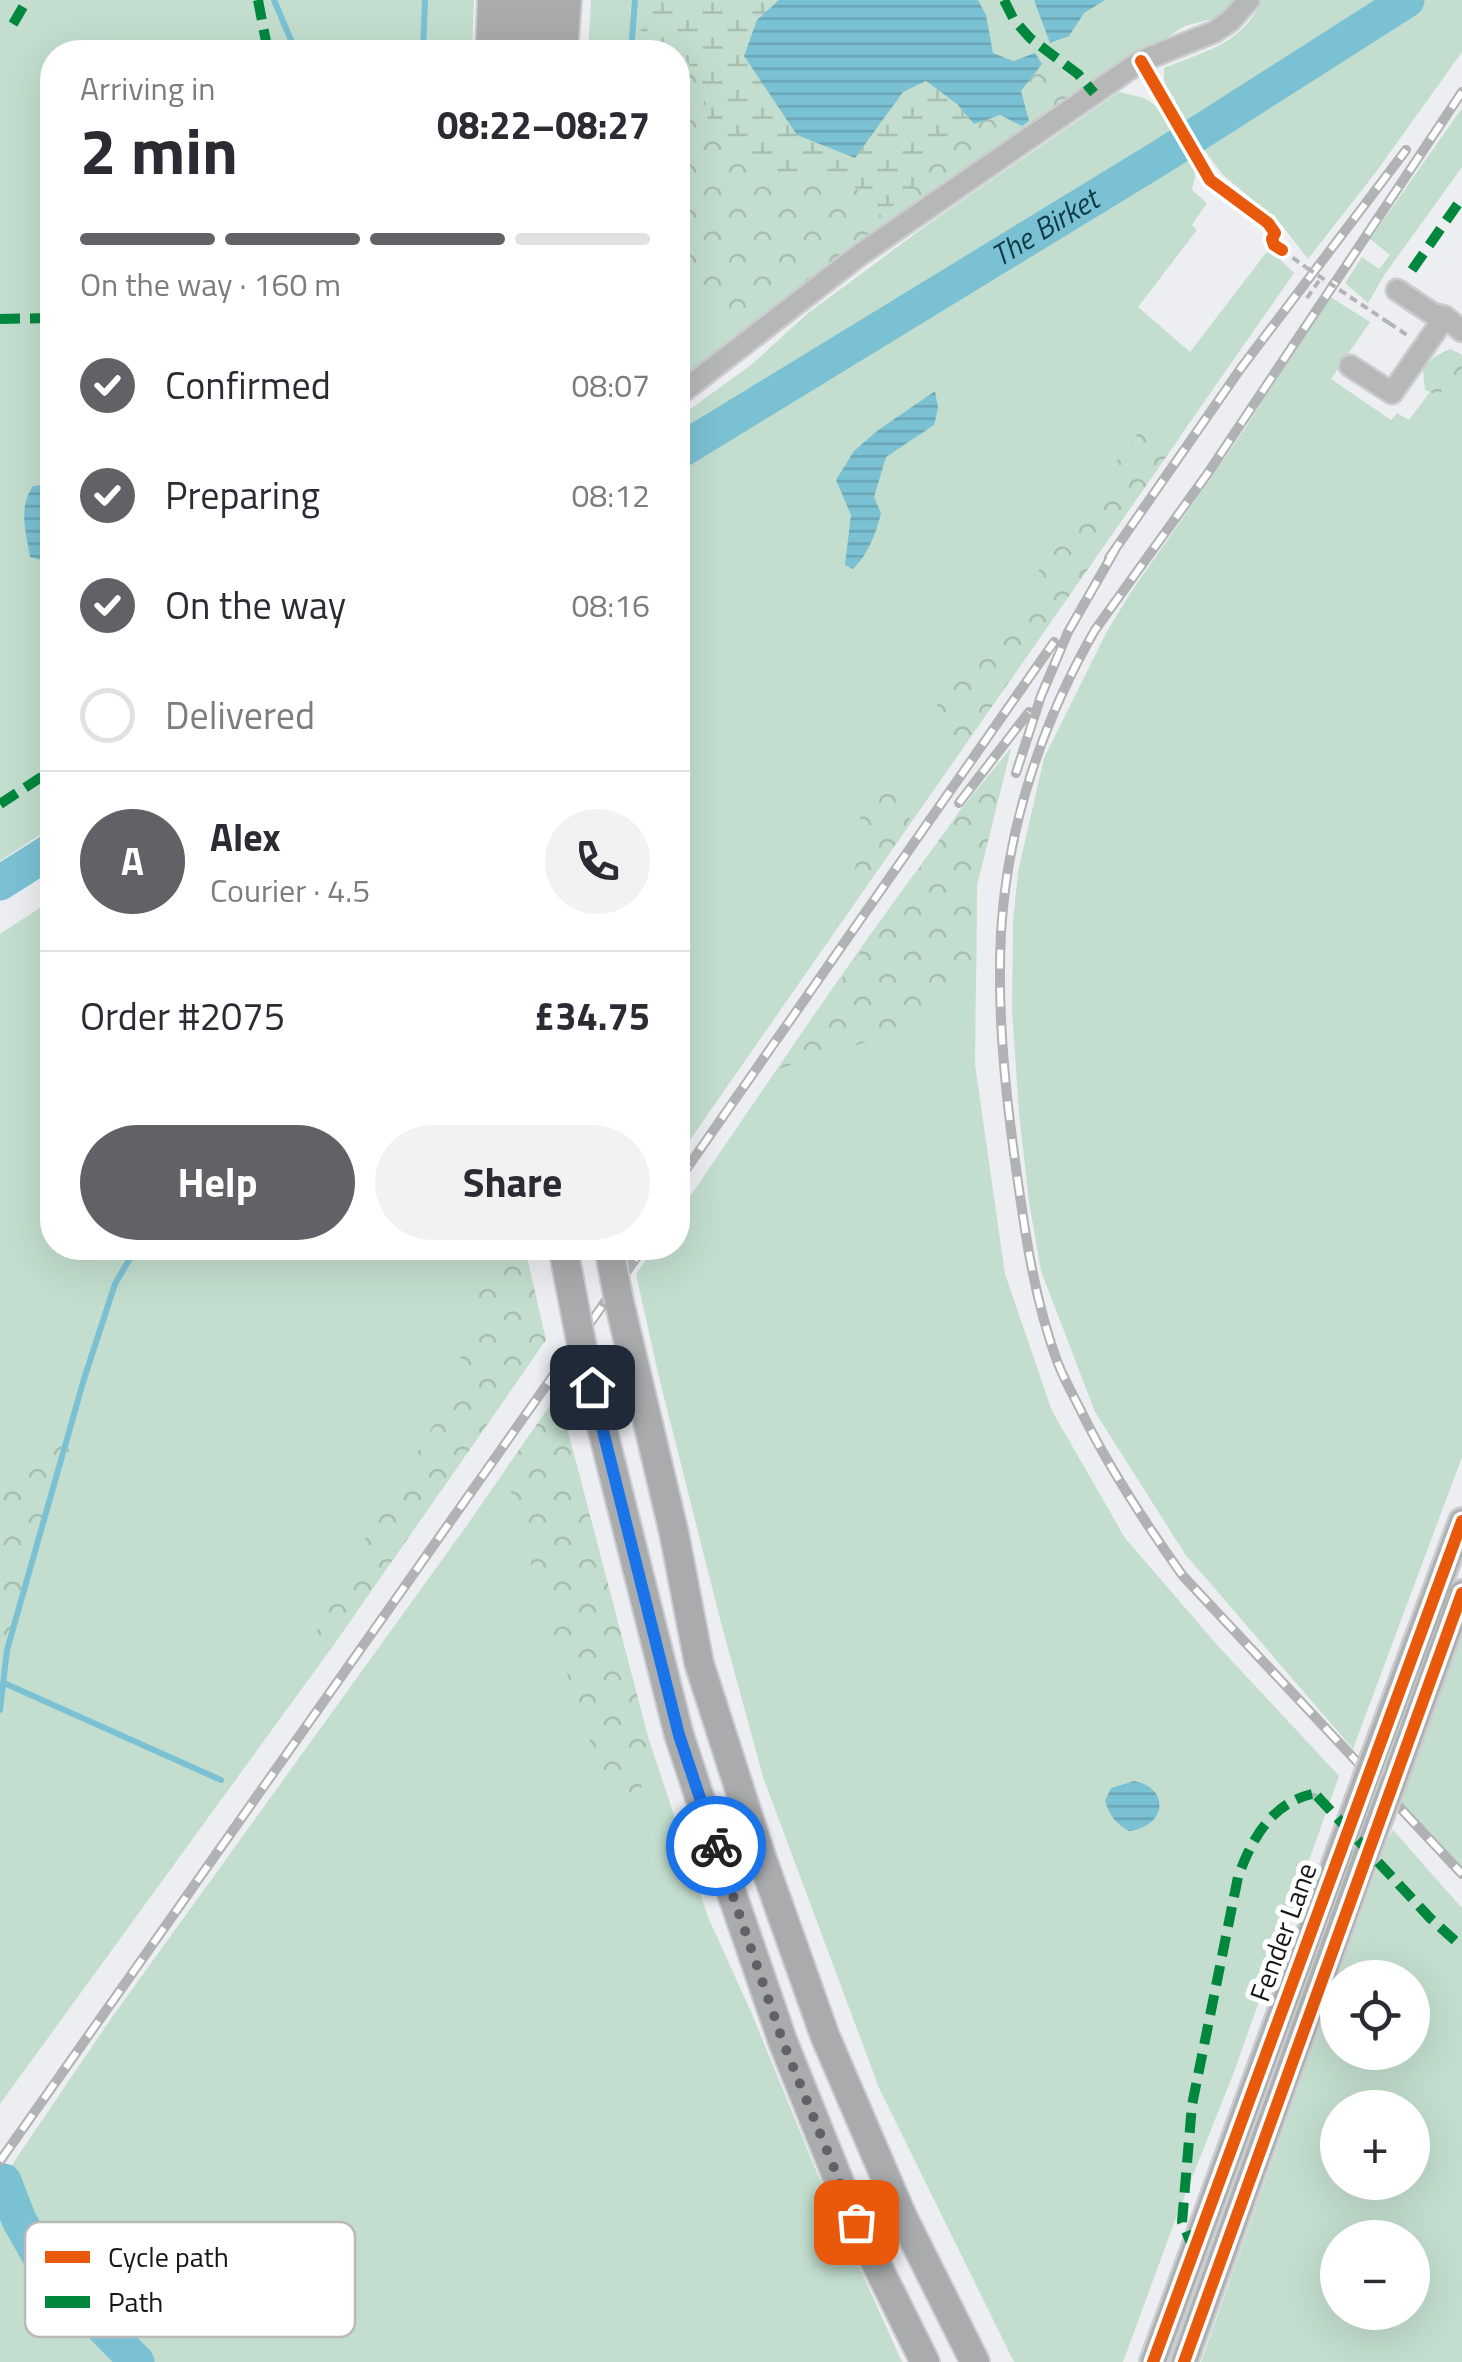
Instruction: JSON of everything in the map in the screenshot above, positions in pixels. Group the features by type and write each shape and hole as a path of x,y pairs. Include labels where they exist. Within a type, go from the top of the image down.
{"highway":[{"path":"490,40 492,0"},
{"path":"516,40 518,0"},
{"path":"538,40 540,0"},
{"path":"564,40 567,0"},
{"path":"565,1260 583,1352 679,1735 783,2042 856,2222 926,2362"},
{"path":"612,1260 700,1663 760,1853 825,2036 903,2218 975,2362"}],"main road":[{"name":"Fender Lane","path":"1153,2362 1462,1520"},
{"name":"Fender Lane","path":"1184,2362 1462,1593"}],"lane":[{"path":"690,386 858,256 1141,61 1214,32 1249,0"},
{"path":"1396,290 1462,330"},
{"path":"1350,366 1392,392 1439,316"}],"path":[{"path":"1272,239 1274,245 1413,339 1439,316"},
{"path":"1307,298 1322,278"}],"green space":[{"path":"0,0 474,0 472,40 40,40 40,835 0,861"},
{"path":"591,0 1242,0 1238,12 1185,26 1046,115 802,287 690,373 690,40 589,40"},
{"path":"644,0 779,0 757,20 855,158 903,92 927,81 957,104 974,124 935,154 912,190 881,215 852,184 767,169 708,124 704,85 690,66 690,40 640,40"},
{"path":"1262,0 1462,0 1462,52 1308,259 1280,223 1222,174 1173,106 1164,86 1164,68 1208,51 1233,36 1254,15"},
{"path":"690,64 704,93 708,124 767,169 852,184 881,215 881,232 758,320 729,311 690,273"},
{"path":"1042,64 1064,74 1080,93 935,194 921,196 912,190 939,153 971,127 1001,114 1022,126 1021,91"},
{"path":"1119,92 1144,98 1160,109 1196,172 1192,190 1207,203 1192,225 1197,230 1138,307 1190,352 1269,249 1294,273 690,1140 690,409 751,365 807,314 931,222"},
{"path":"1462,108 1462,167 1368,303 1345,283 1362,257 1379,269 1390,255 1370,239"},
{"path":"1329,296 1370,322 1331,379 1391,420 1397,413 1409,420 1462,355 1462,1457 1353,1749 1185,1554 1095,1412 1041,1271 1019,1113 1012,1010 1018,872 1044,758 1106,633 1131,592 1242,433"},
{"path":"1450,349 1461,354 1462,373 1437,395 1425,390 1423,369 1434,357"},
{"path":"1161,426 1180,437 958,755 923,743 944,687 982,637 1021,605 1051,547 1138,433"},
{"path":"1011,748 977,885 975,1064 1005,1274 1052,1411 1125,1538 1339,1776 1234,2072 1123,2362 1014,2362 879,2088 763,1777 720,1619 636,1274 646,1260 690,1260 690,1196 881,919"},
{"path":"1011,748 977,885 976,983 873,1040 778,1069 961,809"},
{"path":"893,780 911,822 860,895 851,885 857,861 857,826 871,788"},
{"path":"40,908 40,1260 487,1260 511,1390 330,1650 0,2104 0,934"},
{"path":"476,1260 528,1260 546,1340 330,1650 317,1635 319,1615 450,1398 473,1311"},
{"path":"558,1394 648,1737 708,1917 902,2362 147,2362 122,2337 355,2337 355,2222 30,2222 7,2172 110,2020"},
{"path":"558,1394 648,1737 641,1792 627,1799 610,1792 600,1770 535,1579 505,1470"},
{"path":"72,1443 0,1662 0,1497 29,1453"},
{"path":"1462,1627 1462,1870 1401,1803"},
{"path":"1393,1830 1462,1908 1462,2362 1201,2362 1320,2027 1320,2070 1430,2070 1430,1960 1344,1960"},
{"path":"0,2190 25,2237 25,2337 101,2337 126,2362 0,2362"}],"water":[{"path":"779,0 978,0 986,15 993,53 1013,61 1035,53 1042,64 1021,91 1029,121 1022,126 1000,115 974,124 957,104 926,81 903,92 855,158 797,135 744,56 757,20"},
{"path":"1034,0 1105,0 1084,13 1069,36 1050,43"},
{"path":"935,391 938,408 934,425 886,457 874,497 881,513 879,521 867,550 853,569 845,565 851,515 836,480 854,451"},
{"path":"40,485 40,560 30,557 25,529 24,512 33,486"},
{"path":"1134,1781 1154,1791 1159,1807 1151,1822 1129,1831 1114,1819 1105,1801 1111,1788"}],"waterway":[{"path":"274,0 291,40"},
{"path":"423,40 425,0"},
{"path":"632,40 635,0"},
{"name":"The Birket","path":"690,445 1161,157 1407,0"},
{"name":"The Birket","path":"0,883 40,858"},
{"path":"0,1710 7,1650 84,1379 115,1284 129,1260"},
{"path":"4,1683 221,1780"},
{"path":"4,2181 25,2231"},
{"path":"113,2337 137,2362"}],"railway":[{"path":"1462,92 1208,473 1095,630 1076,665 1044,738 1019,815 1005,893 1000,962 1005,1080 1036,1289 1059,1367 1091,1431 1183,1576 1462,1874"},
{"path":"1109,558 1241,368 1406,150"},
{"path":"1016,773 1041,696 1068,632 1115,550"},
{"path":"690,1164 1054,642"},
{"path":"959,803 1029,712"},
{"path":"0,2161 635,1260"}],"marked path":[{"path":"13,24 27,0"},
{"path":"258,0 266,40"},
{"path":"1004,0 1014,20 1030,38 1078,74 1094,93"},
{"path":"1412,270 1462,198"},
{"path":"0,319 40,318"},
{"path":"0,804 40,778"},
{"path":"1194,2250 1182,2222 1192,2105 1238,1877 1264,1826 1285,1806 1312,1794"},
{"path":"1317,1796 1462,1947"}],"cycle path":[{"path":"1141,61 1210,180 1268,223 1275,233 1274,245 1282,250"},
{"path":"1153,2362 1462,1521"},
{"path":"1184,2362 1462,1593"}],"way so far":[{"path":"716,1846 783,2042 856,2222"}],"route":[{"path":"592,1387 679,1735 716,1846"}]}
